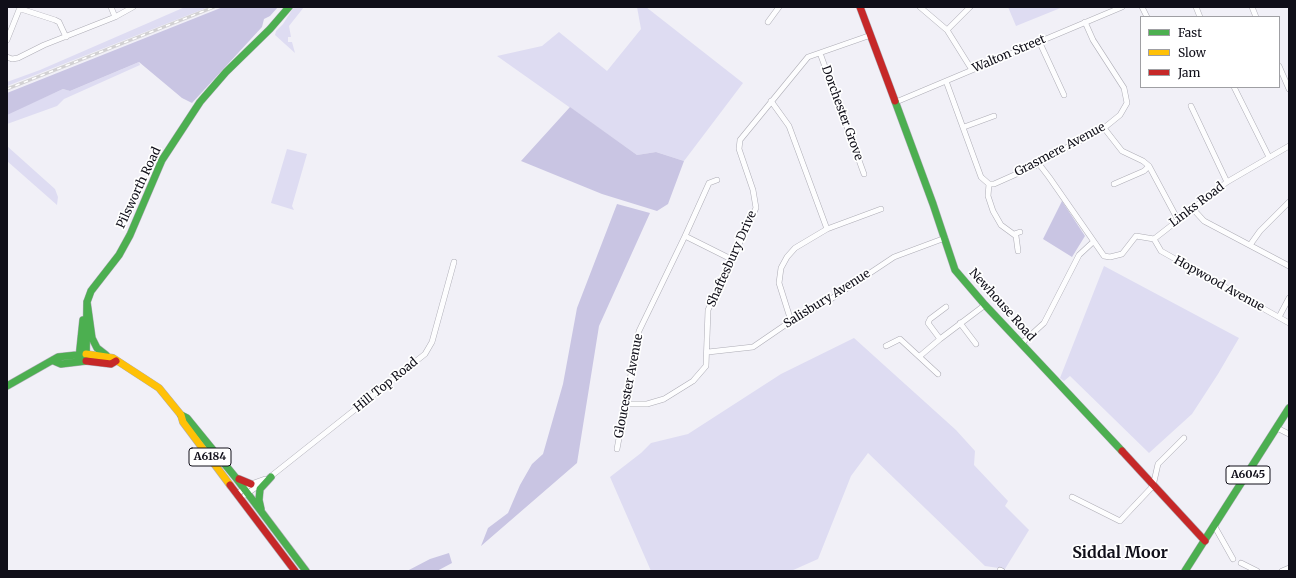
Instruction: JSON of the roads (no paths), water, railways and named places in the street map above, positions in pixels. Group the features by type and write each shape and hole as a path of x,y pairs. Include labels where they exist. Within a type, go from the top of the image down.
{"street":[{"path":"111,7 115,17"},
{"path":"7,58 18,58 44,45 115,17 133,7"},
{"name":"Pilsworth Road","path":"82,357 87,302 94,287 119,255 130,236 162,160 188,119 226,72 270,29 289,7"},
{"path":"768,22 779,7"},
{"path":"920,7 947,30 972,70"},
{"path":"947,30 970,7"},
{"name":"Walton Street","path":"896,102 1122,7"},
{"path":"1142,7 1146,16"},
{"name":"Newhouse Road","path":"859,8 871,35 896,102 955,270 985,306 1022,343 1205,541"},
{"path":"7,40 19,10 21,9 59,22 66,37"},
{"name":"Grasmere Avenue","path":"989,184 994,184 1039,164 1045,159 1104,128 1120,115 1126,103 1124,88 1093,40 1085,22"},
{"name":"Shaftesbury Drive","path":"626,404 647,404 664,399 692,381 706,366 708,352 708,310 733,260 756,208 753,190 739,149 740,140 770,101 808,57 871,35"},
{"path":"1039,41 1064,95"},
{"name":"Dorchester Grove","path":"820,53 864,174"},
{"path":"1280,68 1289,89"},
{"path":"946,81 981,177 989,184 988,196 997,220 1014,234 1018,252"},
{"path":"1234,88 1269,157"},
{"path":"770,101 789,126 827,229"},
{"path":"1190,106 1227,182"},
{"path":"964,127 994,116"},
{"path":"1104,128 1122,151 1143,161 1149,166 1178,220"},
{"name":"Links Road","path":"1154,239 1227,182 1269,157 1288,148"},
{"path":"1039,164 1049,176 1104,256 1110,257 1124,252 1136,236 1154,239"},
{"path":"1114,184 1144,171 1149,166"},
{"name":"Gloucester Avenue","path":"617,450 639,331 709,183 717,180"},
{"path":"1250,245 1260,231 1289,202"},
{"path":"791,321 780,291 779,282 781,268 787,257 795,248 827,229 881,209"},
{"path":"1193,209 1204,221 1289,266"},
{"path":"1014,234 1020,232"},
{"path":"685,236 733,260"},
{"name":"Salisbury Avenue","path":"708,352 753,347 791,321 831,299 894,257 945,238"},
{"name":"Hopwood Avenue","path":"1154,239 1160,250 1289,323"},
{"path":"1022,343 1044,323 1079,255 1093,242"},
{"name":"Hill Top Road","path":"239,496 271,476 425,354 432,342 454,262"},
{"path":"1279,317 1289,298"},
{"path":"87,302 92,338 97,348 108,356"},
{"path":"920,356 960,323 985,306"},
{"path":"940,339 928,323 930,319 946,307"},
{"path":"960,323 976,344"},
{"path":"886,346 900,339 938,374"},
{"name":"A6184","path":"82,357 108,356 155,385 181,415 183,422 295,571"},
{"path":"7,386 38,368 54,361 58,357 82,357 111,364 116,361"},
{"name":"A6045","path":"1185,571 1289,408"},
{"name":"A6184","path":"181,415 188,418 236,478 306,571"},
{"path":"1277,428 1289,434"},
{"path":"1072,497 1120,522 1154,486 1158,464 1184,438"},
{"path":"261,511 259,500 260,489 271,476"},
{"name":"Hill Top Road","path":"246,491 251,484 271,476"},
{"path":"236,478 245,483 251,484"},
{"path":"1215,526 1233,559"},
{"path":"1241,563 1251,565 1257,571"},
{"path":"1282,571 1289,568"}],"railway":[{"path":"7,89 214,7"}],"district":[{"name":"Siddal Moor","path":"1120,553"}]}
